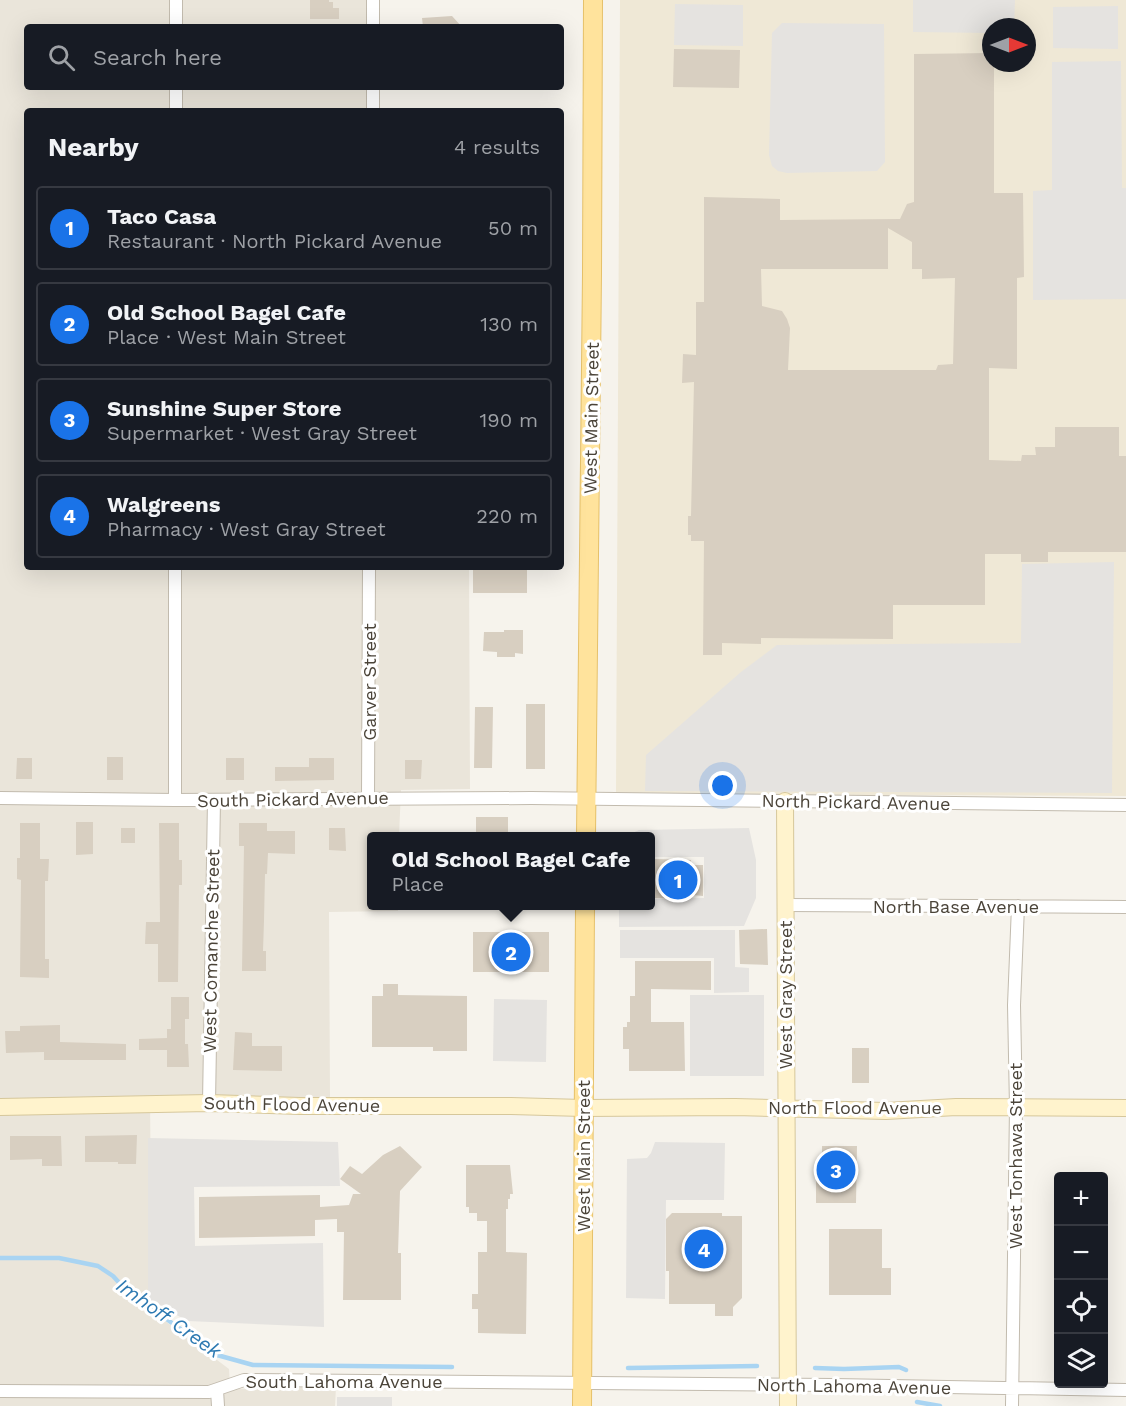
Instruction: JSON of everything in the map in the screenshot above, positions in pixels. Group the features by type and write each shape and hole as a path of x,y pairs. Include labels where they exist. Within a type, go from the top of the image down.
{"main road":[{"name":"West Main Street","path":"586,832 593,0"},
{"name":"West Main Street","path":"582,1406 585,910"}],"street":[{"path":"176,0 176,24"},
{"path":"373,24 374,0"},
{"path":"176,90 176,108"},
{"path":"373,90 373,108"},
{"path":"175,570 175,800"},
{"name":"Garver Street","path":"368,798 369,570"},
{"name":"South Pickard Avenue","path":"0,798 586,799"},
{"name":"North Pickard Avenue","path":"586,799 1126,806"},
{"name":"West Comanche Street","path":"209,1103 214,800"},
{"name":"West Gray Street","path":"785,801 788,1406"},
{"name":"North Base Avenue","path":"786,905 1126,907"},
{"name":"West Tonhawa Street","path":"1012,1406 1016,1107 1014,1005 1018,906"},
{"name":"South Flood Avenue","path":"0,1107 209,1103 583,1108"},
{"name":"North Flood Avenue","path":"583,1108 713,1106 886,1111 956,1107 1126,1108"},
{"name":"South Lahoma Avenue","path":"0,1391 217,1390 228,1384 244,1380 583,1383"},
{"name":"North Lahoma Avenue","path":"583,1383 1126,1390"},
{"path":"217,1390 218,1406"}],"shaded area":[{"path":"0,0 368,0 367,24 24,24 24,90 367,90 367,108 24,108 24,570 469,570 470,789 401,790 399,832 367,832 367,910 398,911 329,912 330,1098 150,1099 152,1311 229,1369 230,1389 336,1387 335,1406 0,1406"},
{"path":"620,0 1126,0 1126,796 616,794"},
{"path":"913,0 1015,0 1014,18 982,18 982,33 913,32"},
{"path":"675,4 743,5 743,46 674,45"},
{"path":"1118,6 1118,49 1053,48 1053,7"},
{"path":"782,23 884,24 885,162 877,171 787,173 778,171 772,166 769,155 772,33"},
{"path":"1121,61 1122,188 1126,188 1126,299 1033,300 1033,191 1052,190 1052,62"},
{"path":"1114,562 1112,793 645,791 646,755 741,672 777,645 1021,643 1022,564"},
{"path":"749,828 756,860 756,898 744,926 619,927 619,910 655,910 655,899 704,898 704,857 655,857 655,832 635,832 639,830"},
{"path":"620,930 735,930 735,967 749,968 749,992 714,993 714,958 620,958"},
{"path":"690,995 764,995 764,1076 690,1076"},
{"path":"494,999 547,1000 546,1062 493,1061"},
{"path":"148,1138 338,1142 340,1186 194,1187 195,1246 323,1243 324,1327 188,1321 148,1300"},
{"path":"655,1142 725,1143 724,1200 666,1200 665,1299 626,1298 627,1159 647,1158"},
{"path":"337,1397 392,1397 392,1406 337,1406"}],"building":[{"path":"310,0 333,2 333,8 339,8 339,19 310,19"},
{"path":"452,16 459,24 423,24 422,18"},
{"path":"674,49 740,50 739,88 673,87"},
{"path":"982,53 982,72 994,72 994,193 1023,193 1024,277 1017,278 1017,369 989,368 989,460 1021,461 1022,455 1036,455 1035,447 1055,447 1055,427 1119,427 1119,456 1126,456 1126,552 1048,552 1048,562 1021,562 1021,554 985,554 985,605 893,605 893,639 761,638 761,644 722,643 722,655 703,655 704,541 691,541 691,535 688,535 688,516 691,516 694,382 682,383 683,354 696,355 696,302 704,302 704,197 780,199 780,220 900,219 907,204 914,202 914,54","holes":["888,228 912,242 912,269 922,269 922,279 955,278 953,364 938,365 936,370 788,370 790,328 782,311 762,306 761,269 888,269"]},
{"path":"473,570 527,570 527,593 473,593"},
{"path":"504,630 523,630 523,654 515,653 515,657 497,657 497,652 483,651 484,632 504,632"},
{"path":"526,704 545,704 545,769 526,769"},
{"path":"475,707 493,707 492,768 474,768"},
{"path":"107,757 123,757 123,780 107,780"},
{"path":"17,758 32,758 32,779 16,779"},
{"path":"226,758 244,758 244,780 226,780"},
{"path":"309,758 334,758 334,780 275,781 275,767 309,767"},
{"path":"405,760 422,760 421,779 405,779"},
{"path":"476,817 508,817 508,832 476,832"},
{"path":"76,822 93,822 93,854 76,855"},
{"path":"20,823 40,823 40,859 49,859 48,881 45,881 45,959 49,959 49,978 20,977 21,880 17,879 17,858 20,858"},
{"path":"159,823 179,823 182,885 179,885 178,982 158,982 158,944 145,944 146,922 160,922"},
{"path":"239,823 267,823 267,831 295,831 295,854 268,853 267,874 265,874 263,951 266,951 266,971 242,971 244,846 239,846"},
{"path":"121,828 135,828 135,843 121,843"},
{"path":"329,828 345,828 346,851 329,850"},
{"path":"655,859 691,860 691,865 703,865 703,896 692,895 691,899 655,898"},
{"path":"767,929 768,965 740,964 739,930"},
{"path":"473,932 549,932 549,972 473,972"},
{"path":"635,961 711,961 711,990 651,989 651,1022 684,1022 685,1071 629,1071 629,1049 623,1049 623,1027 627,1027 627,1022 630,1022 630,996 635,996"},
{"path":"383,984 398,984 398,995 467,996 467,1051 433,1051 433,1047 372,1047 372,996 383,996"},
{"path":"171,997 189,997 189,1019 185,1019 185,1044 188,1044 189,1067 167,1067 167,1050 139,1050 139,1039 167,1038 167,1029 171,1029"},
{"path":"60,1025 60,1042 126,1044 126,1060 44,1060 44,1052 6,1053 5,1031 20,1031 20,1026"},
{"path":"235,1032 252,1033 252,1046 282,1046 282,1071 233,1070"},
{"path":"852,1048 869,1048 869,1083 852,1083"},
{"path":"137,1135 136,1164 85,1162 85,1136"},
{"path":"10,1136 61,1136 62,1166 42,1166 42,1159 10,1160"},
{"path":"400,1146 422,1167 400,1191 398,1253 401,1253 401,1300 343,1300 344,1232 337,1232 337,1219 315,1220 315,1236 199,1238 199,1197 320,1195 320,1207 349,1205 353,1194 361,1194 340,1179 350,1166 362,1174 383,1155"},
{"path":"822,1146 857,1146 856,1203 816,1203 816,1175 822,1175"},
{"path":"466,1165 510,1165 513,1194 510,1194 508,1209 506,1209 506,1252 527,1253 526,1334 478,1333 478,1309 472,1309 472,1294 478,1294 478,1252 487,1252 487,1221 477,1221 477,1213 469,1213 469,1207 466,1207"},
{"path":"672,1213 722,1213 722,1216 742,1216 742,1298 733,1307 733,1316 715,1316 715,1304 669,1304 669,1271 666,1271 666,1219"},
{"path":"829,1229 882,1229 882,1268 891,1268 891,1295 829,1295"}],"waterway":[{"name":"Imhoff Creek","path":"0,1258 59,1258 98,1266 113,1276 135,1300 217,1355 253,1365 452,1367"},
{"name":"Imhoff Creek","path":"628,1368 757,1366"},
{"name":"Imhoff Creek","path":"815,1368 899,1367 906,1370"},
{"name":"Imhoff Creek","path":"917,1402 940,1406"}],"place":[{"name":"Taco Casa","path":"678,880"},
{"name":"Old School Bagel Cafe","path":"511,952"},
{"name":"Sunshine Super Store","path":"836,1170"},
{"name":"Walgreens","path":"704,1249"}]}
